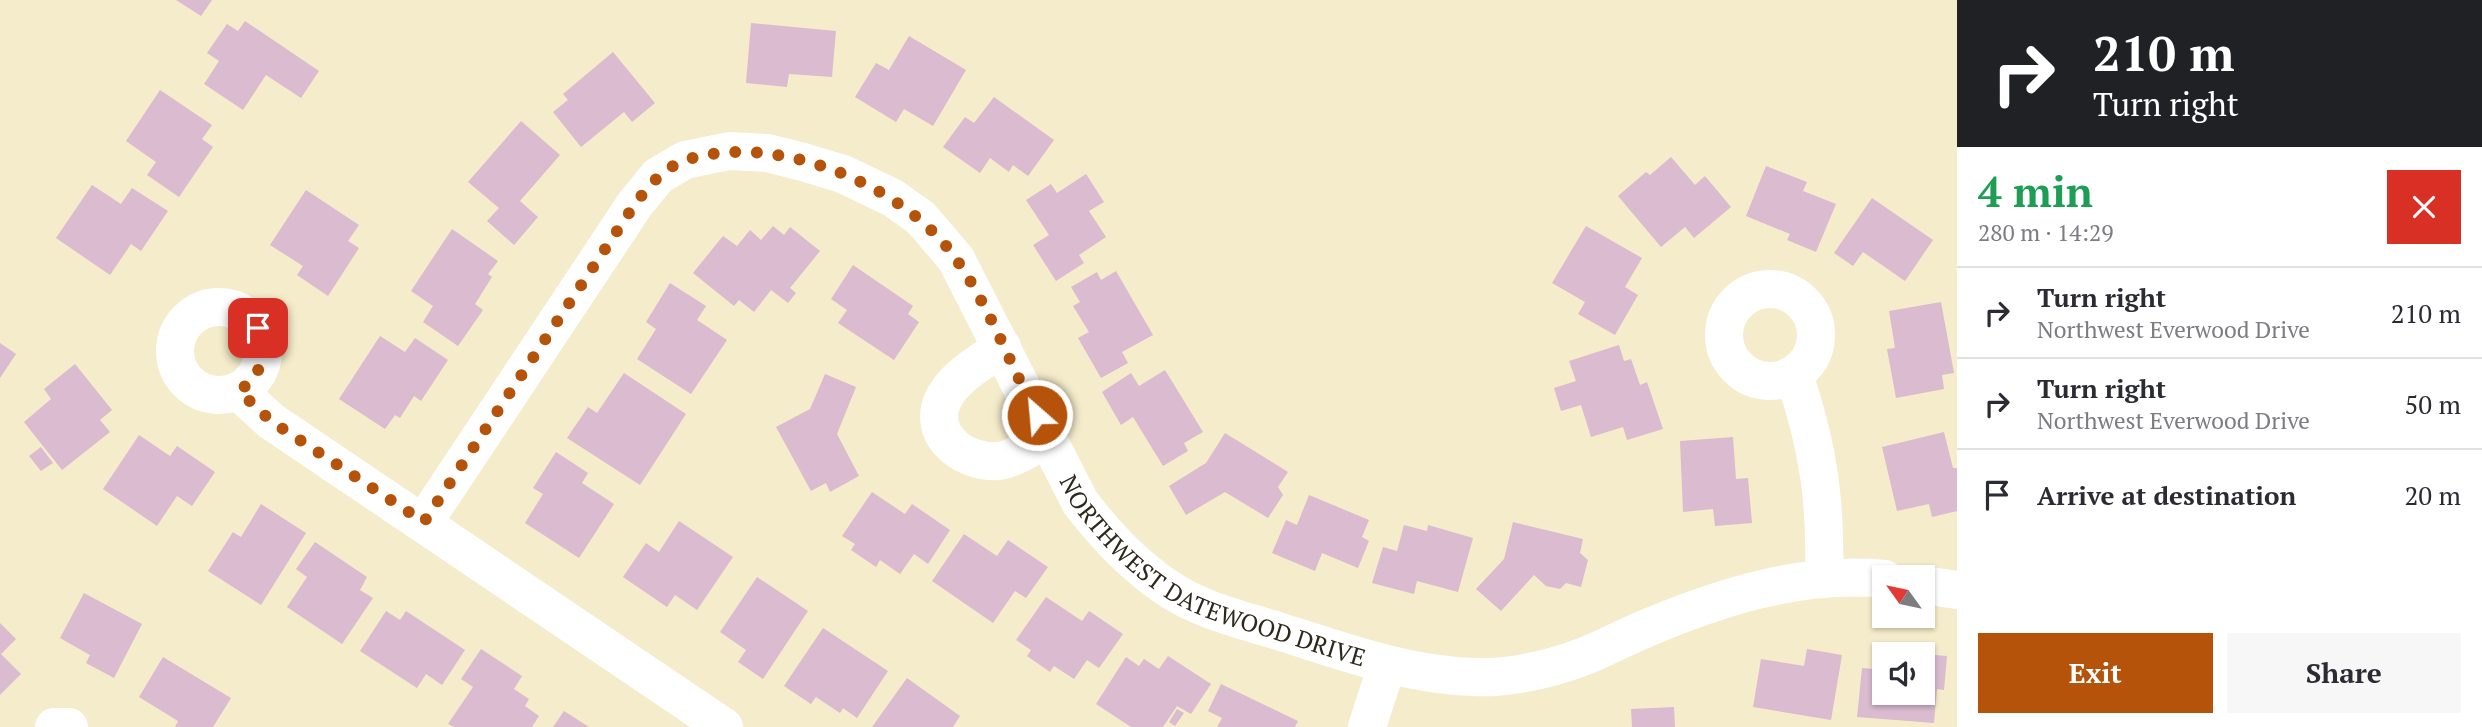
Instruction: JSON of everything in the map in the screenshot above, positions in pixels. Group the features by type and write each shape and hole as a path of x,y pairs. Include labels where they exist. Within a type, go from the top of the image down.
{"street":[{"name":"NORTHWEST DATEWOOD DRIVE","path":"424,522 635,204 658,176 685,160 729,151 767,153 843,174 893,198 921,218 956,259 1080,502 1104,534 1167,588 1201,606 1387,665 1474,678 1517,673 1576,659 1703,606 1762,588 1824,579 1872,579"},
{"path":"1002,347 958,379 942,402 940,424 950,445 976,461 1002,461 1048,438"},
{"path":"1794,375 1822,482 1826,529 1824,579"},
{"path":"239,391 271,421 724,727"},
{"path":"1936,587 1957,590"},
{"path":"1367,727 1387,665"},
{"path":"54,727 69,727"}],"building":[{"path":"176,0 212,0 201,16"},
{"path":"245,21 319,71 301,98 266,75 243,110 204,84 219,61 207,53 227,24 238,31"},
{"path":"751,23 836,31 832,77 789,74 787,87 746,83"},
{"path":"909,36 966,70 933,126 904,109 896,122 855,97 876,63 889,70"},
{"path":"613,52 655,103 632,122 624,112 581,147 553,112 568,100 563,94"},
{"path":"160,90 212,125 202,139 213,147 179,197 147,175 156,162 126,141"},
{"path":"994,97 1054,140 1028,176 1013,165 1009,172 990,158 980,173 943,147 965,117 974,123"},
{"path":"521,121 560,155 520,201 538,217 514,245 487,221 499,208 468,182"},
{"path":"1671,157 1695,185 1705,176 1731,207 1694,238 1685,227 1661,247 1618,196 1646,172 1650,175"},
{"path":"1766,166 1807,182 1803,191 1836,204 1816,252 1787,240 1790,234 1746,216"},
{"path":"1086,174 1104,202 1089,211 1106,237 1079,255 1084,263 1056,281 1033,245 1049,235 1026,200 1051,184 1057,193"},
{"path":"92,185 121,204 132,188 168,211 141,251 131,244 110,275 56,238"},
{"path":"306,190 359,225 348,241 359,248 328,296 297,275 303,266 270,245"},
{"path":"1872,198 1933,240 1905,281 1863,252 1853,266 1834,253"},
{"path":"773,226 784,235 790,227 820,251 790,288 796,293 788,303 771,290 754,312 739,300 734,306 693,273 723,236 737,246 750,230 761,240"},
{"path":"1586,226 1642,258 1625,287 1638,295 1615,335 1578,314 1585,302 1552,283"},
{"path":"452,229 498,261 488,274 492,277 475,304 483,310 458,346 423,322 433,306 411,291"},
{"path":"853,265 913,306 908,314 919,322 894,360 838,323 847,310 831,299"},
{"path":"1116,271 1153,335 1122,352 1128,363 1101,378 1078,338 1089,332 1073,306 1080,302 1071,287 1097,272 1101,280"},
{"path":"670,283 706,306 697,320 727,340 691,394 637,359 656,329 646,322"},
{"path":"1941,302 1954,373 1942,375 1944,389 1896,398 1887,349 1895,348 1889,311"},
{"path":"380,336 405,352 415,338 448,360 421,401 414,396 400,418 395,415 385,429 339,399"},
{"path":"0,343 16,354 0,378"},
{"path":"1619,345 1624,361 1631,359 1640,385 1647,382 1663,429 1627,440 1623,427 1591,437 1581,405 1561,411 1554,388 1576,381 1569,361"},
{"path":"75,364 112,410 100,420 110,432 62,470 24,422 51,399 44,389"},
{"path":"1165,370 1203,432 1184,443 1188,451 1163,466 1133,417 1121,425 1102,392 1131,373 1139,386"},
{"path":"624,373 686,414 640,485 567,438 588,407 597,413"},
{"path":"825,374 856,387 837,434 859,476 830,492 826,483 811,491 776,427 810,409"},
{"path":"1944,432 1953,468 1957,468 1957,511 1932,517 1929,504 1897,511 1882,447"},
{"path":"1225,433 1288,472 1278,487 1283,495 1268,518 1225,492 1186,515 1169,486 1206,463"},
{"path":"139,435 170,456 177,446 215,472 192,506 177,496 157,526 103,489"},
{"path":"1733,437 1736,479 1748,478 1752,523 1715,526 1713,509 1683,512 1680,441"},
{"path":"41,447 53,463 41,471 29,456"},
{"path":"556,452 588,473 582,483 614,504 579,558 525,523 543,494 533,488"},
{"path":"872,492 905,514 912,504 950,530 928,564 914,554 900,574 880,560 876,567 851,550 855,544 842,536"},
{"path":"1309,495 1369,520 1362,537 1369,541 1358,568 1322,553 1315,571 1272,553 1286,520 1297,525"},
{"path":"261,504 306,533 261,605 208,571 233,532 241,537"},
{"path":"679,521 733,557 697,610 675,595 667,607 623,577 646,543 659,552"},
{"path":"1513,522 1583,539 1580,553 1588,560 1581,587 1566,583 1560,589 1546,586 1534,575 1501,611 1476,589 1504,559"},
{"path":"1404,525 1427,531 1428,525 1473,538 1458,592 1417,581 1414,594 1372,583 1383,547 1397,551"},
{"path":"964,534 997,556 1008,540 1048,567 1026,598 1015,591 993,623 932,581"},
{"path":"315,542 367,577 360,590 373,598 342,644 287,607 307,577 296,569"},
{"path":"757,577 808,611 763,679 738,662 746,650 720,632"},
{"path":"84,593 142,624 114,678 86,663 90,655 60,638"},
{"path":"1046,597 1082,621 1089,611 1123,634 1099,668 1087,660 1074,679 1054,666 1050,672 1027,656 1031,650 1016,640"},
{"path":"386,611 400,620 406,611 465,650 442,685 426,674 417,688 360,651"},
{"path":"0,623 16,639 1,654 21,674 0,695"},
{"path":"823,628 888,671 857,718 843,708 840,713 816,697 811,704 784,686"},
{"path":"481,649 522,676 514,689 529,699 525,706 539,716 532,727 454,727 448,724 473,687 461,679"},
{"path":"1807,649 1842,655 1831,720 1753,707 1761,659 1804,666"},
{"path":"1935,655 1947,656 1944,690 1937,689 1934,723 1857,717 1862,668 1872,669 1872,705 1935,705"},
{"path":"1168,656 1211,684 1191,714 1177,706 1163,727 1131,727 1096,704 1126,657 1139,666 1144,659 1159,669"},
{"path":"163,657 231,698 213,727 175,727 178,721 139,697"},
{"path":"907,678 960,716 953,727 872,727"},
{"path":"1221,684 1298,721 1295,727 1217,727 1222,718 1208,711"},
{"path":"1674,707 1675,727 1632,727 1631,709"},
{"path":"1177,709 1184,713 1175,726 1169,722"},
{"path":"564,711 589,727 553,727"}],"route":[{"path":"258,328 264,356 259,371 251,382 239,391 246,400 271,421 424,522 635,204 658,176 685,160 729,151 767,153 843,174 893,198 921,218 956,259 1037,415"}]}
